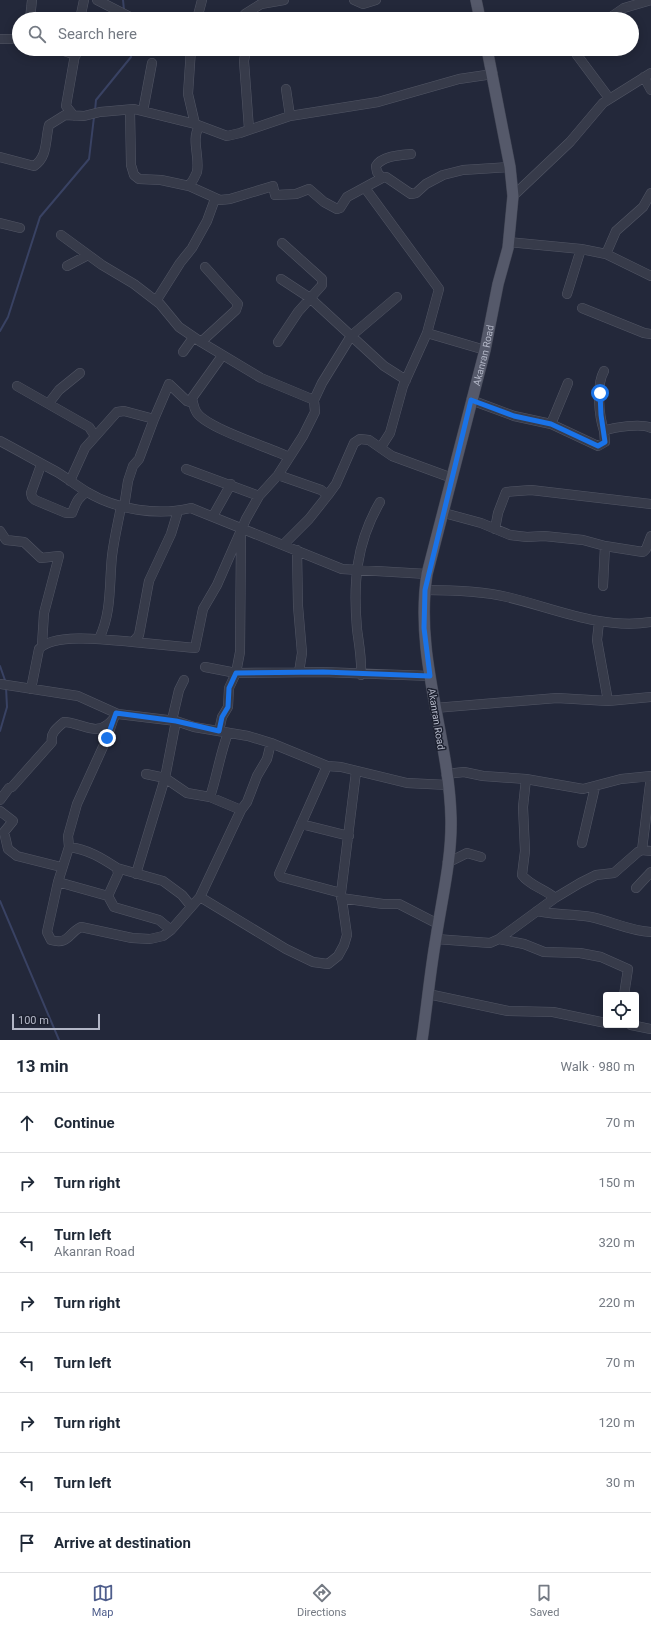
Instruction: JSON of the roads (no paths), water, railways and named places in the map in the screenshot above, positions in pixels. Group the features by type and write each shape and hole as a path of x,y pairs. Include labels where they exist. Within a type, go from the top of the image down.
{"main road":[{"path":"476,0 479,12"},
{"name":"Akanran Road","path":"422,1040 438,924 444,894 451,818 447,780 430,676 424,628 425,590 427,574 485,350 508,242 513,196 510,167 489,56"}],"street":[{"path":"31,12 32,0"},
{"path":"81,12 84,0"},
{"path":"97,0 120,12"},
{"path":"199,12 202,0"},
{"path":"248,12 261,4 284,0"},
{"path":"354,0 363,4 376,0"},
{"path":"618,12 624,8 651,0"},
{"path":"0,39 12,39"},
{"path":"74,116 66,106 75,56"},
{"path":"189,186 196,172 198,156 195,133 197,126 188,94 191,56"},
{"path":"245,56 249,130"},
{"path":"578,56 609,98"},
{"path":"143,111 152,63"},
{"path":"0,157 34,166 40,162 45,154 49,125 65,115 84,116 100,112 130,110 143,111 227,136 290,116 378,102 459,79 493,74"},
{"path":"513,196 555,157 609,98 648,75 651,90"},
{"path":"286,89 290,116"},
{"path":"130,110 131,165 134,175 139,179 161,180 189,186 215,199 230,199 273,186 275,195 296,194 309,189 324,202 337,209 348,197 386,177 411,194 416,193 426,184 442,175 463,170 510,167"},
{"path":"382,178 377,172 376,166 378,163 390,157 411,154"},
{"path":"365,188 439,289 427,333 406,380 390,433 381,447"},
{"path":"606,254 616,231 643,207 651,193"},
{"path":"156,300 180,263 192,248 207,221 215,199"},
{"path":"0,223 20,228"},
{"path":"61,235 88,255 156,300 179,327 197,340 261,378 314,400"},
{"path":"508,242 581,249 606,254 651,276"},
{"path":"278,342 298,312 322,285 322,279 282,243"},
{"path":"567,294 581,249"},
{"path":"67,266 88,255"},
{"path":"183,352 236,310 238,304 205,267"},
{"path":"281,279 310,298 388,369 406,380"},
{"path":"31,689 38,649 42,645 58,640 99,639 195,648 204,609 217,585 241,529 259,496 278,475 316,412 314,400 322,383 351,336 397,297"},
{"path":"582,308 644,333 651,334"},
{"path":"427,333 485,350"},
{"path":"222,356 192,398 196,411 200,417 227,432 289,457"},
{"path":"471,400 514,416 551,424 598,446 605,442 599,381 604,371"},
{"path":"49,403 68,380 80,373"},
{"path":"551,424 568,383"},
{"path":"99,639 104,628 110,597 112,557 122,507 133,466 139,459 169,384 187,401 194,403"},
{"path":"17,386 89,427 95,436"},
{"path":"70,480 85,448 117,412 124,411 154,419"},
{"path":"604,431 631,427 648,426 651,428"},
{"path":"283,545 309,519 336,484 354,444 360,439 369,440 392,456 452,478"},
{"path":"0,441 21,451 41,465 109,503 122,507 149,511 178,511 192,508 342,569 427,574"},
{"path":"41,465 31,493 35,500 66,513 72,513 76,502 81,496 88,492"},
{"path":"186,469 231,484 259,496"},
{"path":"278,475 321,490 328,494"},
{"path":"213,516 231,484"},
{"path":"495,529 498,513 506,492 531,490 651,504"},
{"path":"361,674 362,660 355,598 356,571 370,520 380,502"},
{"path":"133,642 139,635 149,581 170,534 178,511"},
{"path":"444,513 510,535 527,537 544,536 583,540 605,546 643,552 646,549 651,536"},
{"path":"210,797 217,776 221,753 224,732 222,717 228,707 229,688 236,673 240,647 239,574 241,529"},
{"path":"0,531 6,540 24,542 41,558 59,556 44,613 42,645"},
{"path":"603,586 605,546"},
{"path":"297,550 298,606 302,653 299,672"},
{"path":"425,590 454,590 505,597 569,616 599,622 638,624 651,622"},
{"path":"599,622 597,640 608,701"},
{"path":"205,666 236,673 299,672 430,676"},
{"path":"136,874 165,778 179,690 184,680"},
{"path":"3,685 78,696 114,716 174,720 271,743 328,766 341,767 356,772 406,783 447,780 464,772 483,776 526,778 583,789 621,780 651,776 647,850 628,858 619,870 596,875 555,898 499,939 490,943 436,939"},
{"path":"435,708 557,698 608,701 651,697"},
{"path":"0,800 9,788 12,787 52,742 51,738 54,730 64,722 90,730 102,727 114,716"},
{"path":"114,716 107,738 77,804 68,836 69,847 58,882 47,932 51,940 58,942 66,940 75,930 81,927 132,938 150,939 163,936 171,930 200,897 241,810 247,802 257,776 267,759 271,743"},
{"path":"328,766 281,868 279,874 281,877 341,895 383,904 399,904 438,924"},
{"path":"200,897 286,949 313,962 328,964 338,956 347,935 341,895 356,772"},
{"path":"146,774 165,778 187,793 210,797 241,810"},
{"path":"526,778 523,807 525,851 522,875 526,880 548,892 555,898"},
{"path":"582,843 595,787"},
{"path":"0,811 13,821 2,831 8,849 17,856 62,867"},
{"path":"301,824 349,836"},
{"path":"69,847 80,849 98,856 117,868 163,881 182,895 191,906"},
{"path":"447,863 467,853 481,857"},
{"path":"108,896 118,874 117,868"},
{"path":"636,888 651,872"},
{"path":"58,882 108,896 114,907 159,920 171,930"},
{"path":"537,911 551,914 591,917 608,923 622,925 635,931 651,932"},
{"path":"499,939 524,944 544,952 587,954 618,963 628,969 624,992"},
{"path":"428,994 508,1010 554,1012 603,1022"},
{"path":"639,1027 651,1029"}],"waterway":[{"path":"123,0 124,10"},
{"path":"95,111 96,100 131,56"},
{"path":"0,331 8,317 40,217 89,159 94,117"},
{"path":"0,666 6,683"},
{"path":"0,731 7,707 6,687"},
{"path":"0,901 59,1040"}]}
